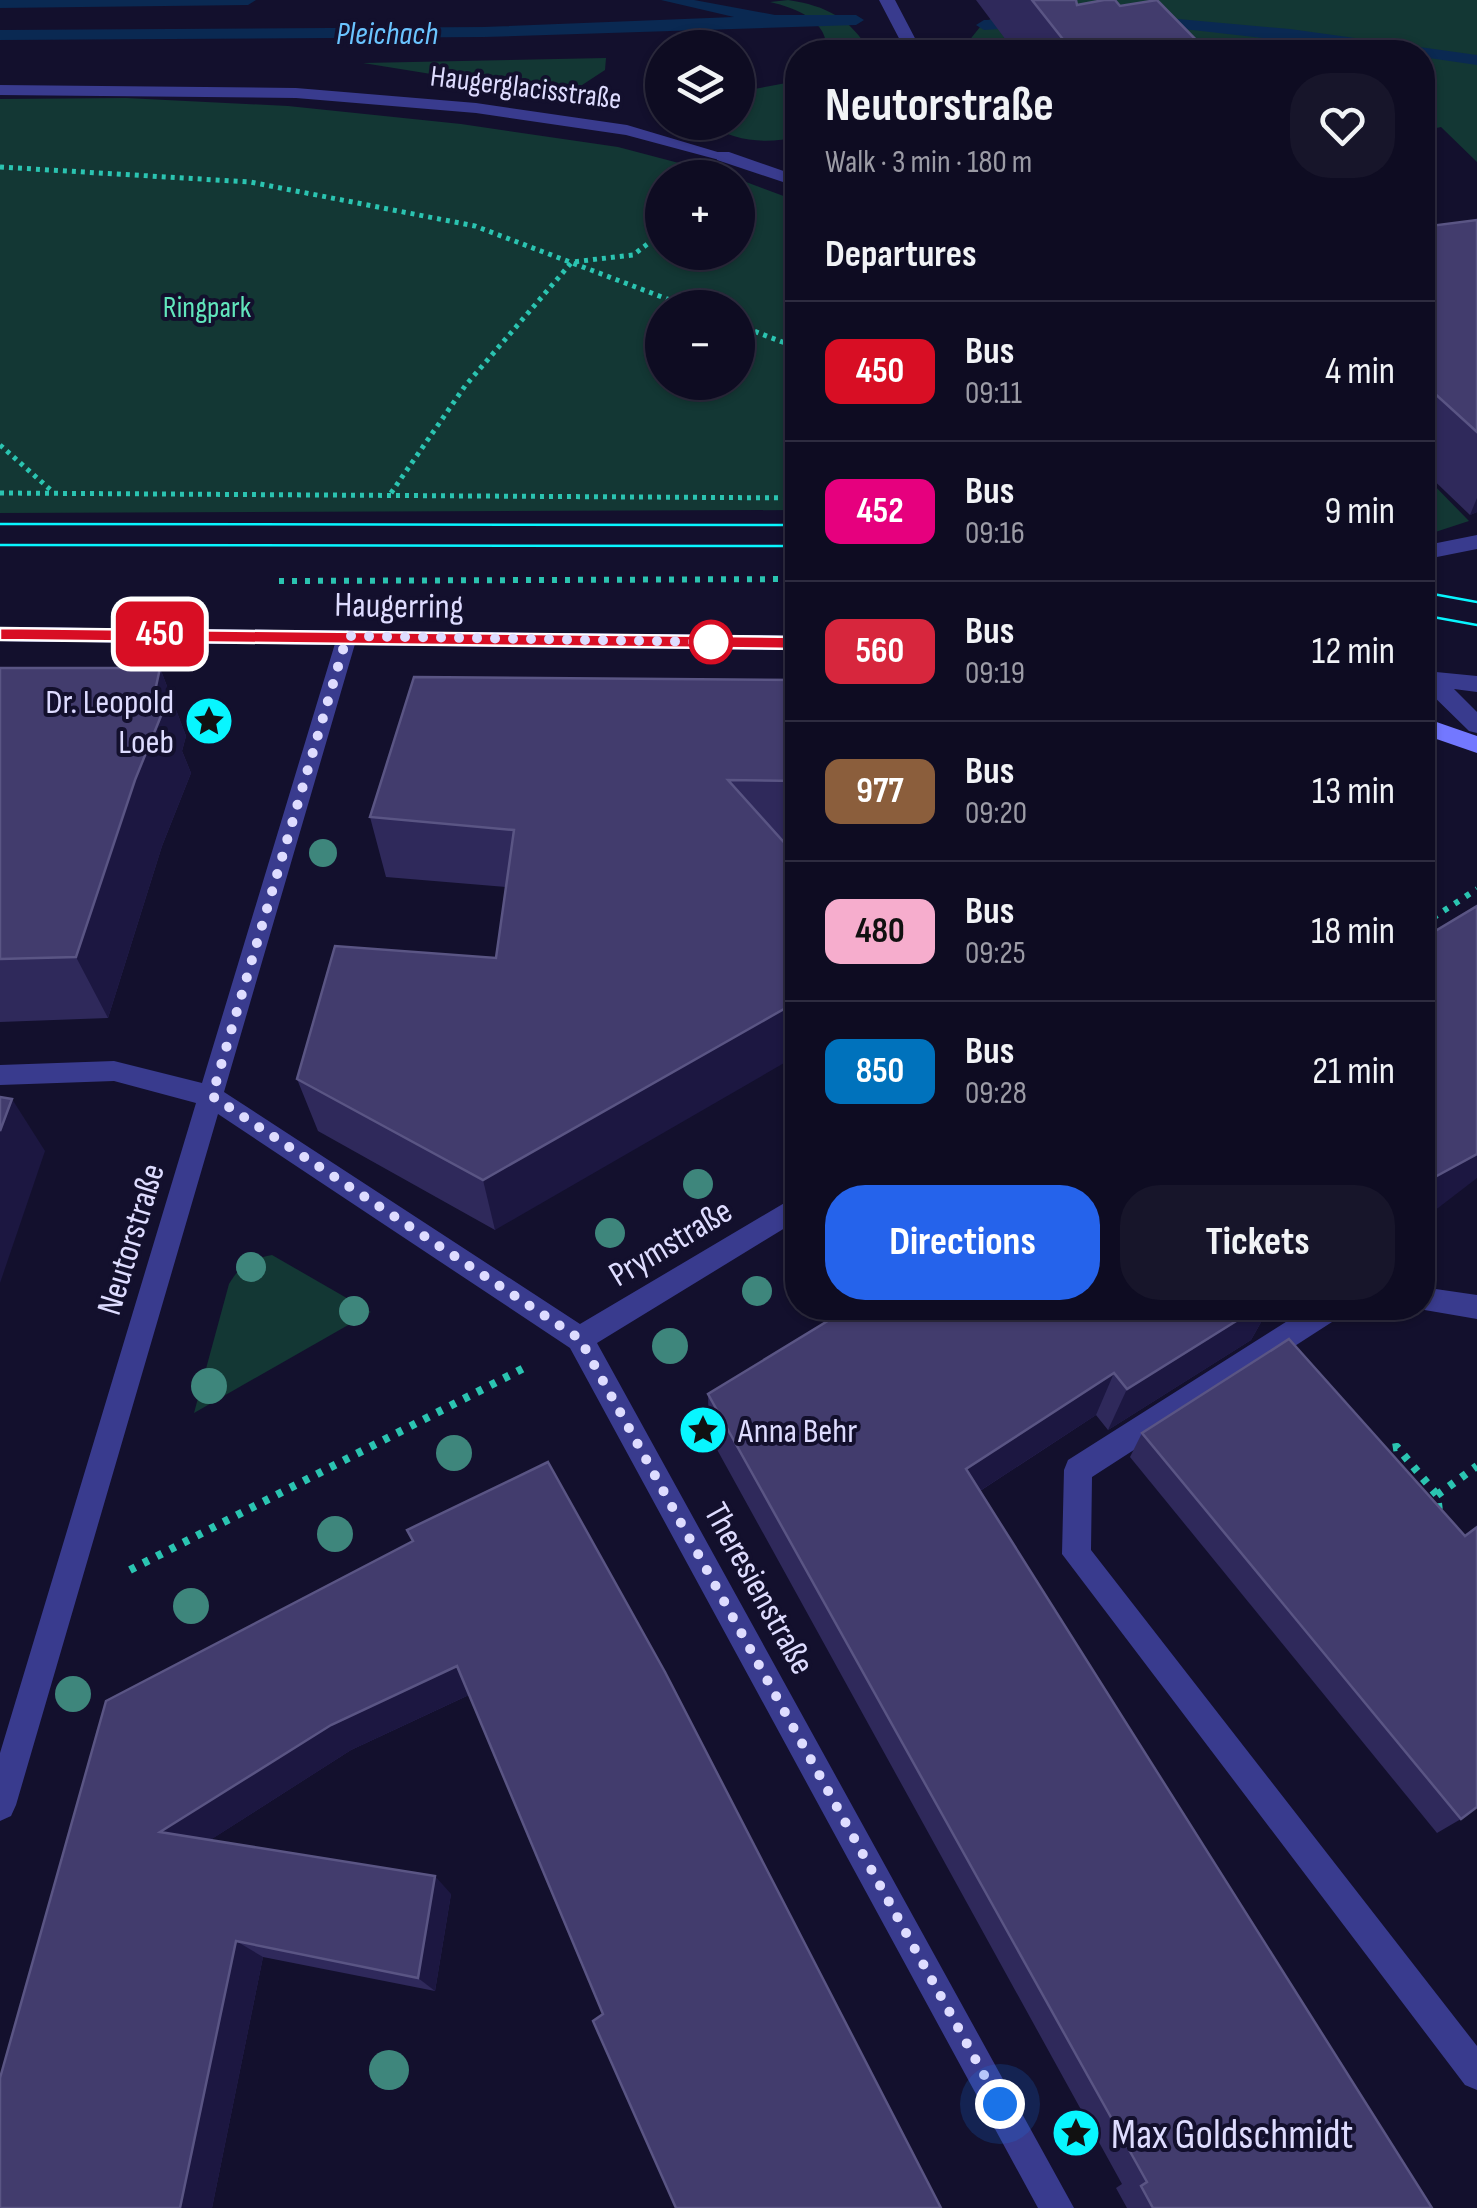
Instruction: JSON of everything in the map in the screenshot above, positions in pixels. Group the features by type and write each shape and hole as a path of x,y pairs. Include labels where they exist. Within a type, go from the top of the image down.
{"main road":[{"name":"Haugerring","path":"0,634 785,643"},
{"path":"1435,730 1477,745"}],"street":[{"path":"887,0 906,40"},
{"name":"Haugerglacisstraße","path":"0,90 296,92 476,108 627,130 785,177"},
{"path":"1435,550 1477,542"},
{"name":"Neutorstraße","path":"0,1805 347,636"},
{"path":"1435,678 1477,684"},
{"path":"1435,685 1477,725"},
{"name":"Theresienstraße","path":"0,1076 114,1070 212,1096 580,1339 1057,2208"},
{"name":"Prymstraße","path":"580,1339 785,1214"},
{"path":"1435,1301 1477,1307"},
{"path":"1313,1320 1078,1470 1076,1554 1477,2073"}],"path":[{"path":"0,167 250,182 474,226 645,290"},
{"path":"391,494 465,386 572,262 632,259 645,252"},
{"path":"755,332 785,343"},
{"path":"0,445 54,493"},
{"path":"0,493 785,498"},
{"path":"268,581 785,579"},
{"path":"1435,916 1477,889"},
{"path":"58,1608 580,1339"},
{"path":"1368,1456 1397,1447 1437,1494 1441,1530"},
{"path":"1437,1494 1477,1466"}],"green space":[{"path":"788,0 814,6 846,22 861,40 826,40 809,18 770,2"},
{"path":"1015,0 1477,0 1477,162 1441,127 1435,128 1435,40 970,40"},
{"path":"606,58 605,70 576,89 542,92 363,63"},
{"path":"785,83 785,139 755,140 755,89"},
{"name":"Ringpark","path":"126,98 288,106 461,124 618,147 667,160 645,160 645,270 755,270 755,185 785,197 785,510 0,513 0,99"},
{"path":"1435,486 1469,521 1435,532"},
{"path":"272,1255 371,1312 194,1413 229,1284 247,1264"}],"building":[{"path":"1032,0 1076,0 1077,5 1115,0 1120,6 1157,0 1196,40 1064,40"},
{"path":"1477,220 1477,432 1435,394 1435,225"},
{"path":"0,668 160,668 152,705 165,706 135,780 76,957 0,959"},
{"path":"414,677 785,680 785,781 728,780 785,844 785,1008 483,1180 297,1079 335,946 496,958 514,830 370,817"},
{"path":"1477,906 1477,1154 1435,1177 1435,931"},
{"path":"0,1097 12,1099 0,1131"},
{"path":"829,1320 1238,1320 1127,1389 1114,1373 966,1469 1432,2208 1153,2208 1141,2186 1147,2182 708,1394"},
{"path":"1289,1339 1465,1536 1477,1527 1477,1807 1461,1819 1142,1433"},
{"path":"548,1462 665,1672 941,2208 676,2208 593,2021 603,2014 457,1666 331,1725 160,1832 435,1876 418,1978 236,1941 180,2208 0,2208 0,2078 106,1701 413,1541 407,1530"}],"waterway":[{"name":"Pleichach","path":"0,3 248,0"},
{"name":"Pleichach","path":"669,0 775,20"},
{"name":"Pleichach","path":"0,35 484,32 775,20"},
{"name":"Pleichach","path":"775,20 856,20"},
{"name":"Pleichach","path":"1145,21 1333,40"},
{"name":"Pleichach","path":"984,25 1025,24"},
{"name":"Pleichach","path":"1435,54 1477,60"}],"tram line":[{"path":"0,524 785,525"},
{"path":"0,545 785,546"},
{"path":"1435,594 1477,602"},
{"path":"1435,617 1477,625"}],"bus line":[{"name":"450","path":"0,634 785,643"}],"place":[{"name":"Dr. Leopold Loeb","path":"209,721"},
{"name":"Anna Behr","path":"703,1430"},
{"name":"Max Goldschmidt","path":"1076,2133"}],"route":[{"path":"711,642 347,636 212,1096 580,1339 1000,2104"}]}
